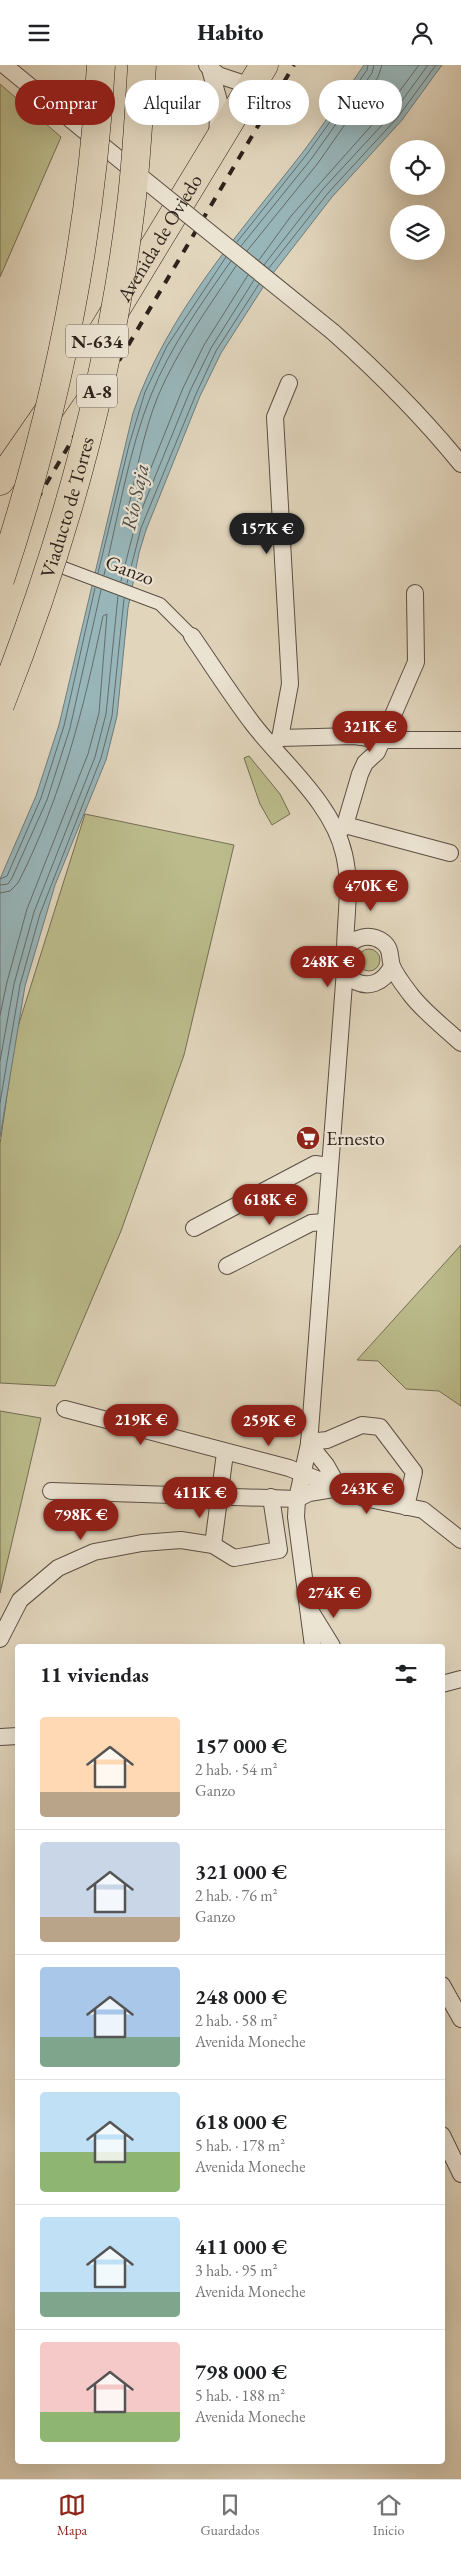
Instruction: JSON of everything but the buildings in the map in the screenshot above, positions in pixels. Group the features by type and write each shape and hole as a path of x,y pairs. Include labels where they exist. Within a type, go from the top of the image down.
{"highway":[{"name":"Viaducto de Torres","path":"0,580 33,477 71,318 87,217 101,65"},
{"name":"Viaducto de Torres","path":"0,705 40,596 58,538 84,445 106,354 132,198 142,65"},
{"name":"Avenida de Oviedo","path":"0,481 95,344 257,75"}],"street":[{"path":"4,65 333,332 372,366 441,439 461,464"},
{"path":"217,144 219,101 214,66 257,75"},
{"path":"276,742 290,684 275,417 289,383"},
{"name":"Ganzo","path":"43,561 160,604 192,636"},
{"path":"312,1644 296,1517 297,1499 309,1443 324,1222 345,970 349,903 342,829 360,774 365,763 377,752 383,740 387,725 416,662 415,593"},
{"path":"192,636 243,710 276,742 326,812 342,829 450,853"},
{"path":"276,742 354,736 383,740 461,740"},
{"path":"349,903 359,923 372,937"},
{"path":"345,952 349,944 360,937 372,937 384,942 391,953 392,965 412,996 461,1043"},
{"path":"341,1009 353,993 374,984 387,975 392,965"},
{"path":"345,970 350,978 359,984 374,984 412,996"},
{"path":"194,1228 315,1164 329,1166"},
{"path":"227,1266 311,1223 324,1222"},
{"path":"65,1409 225,1453 304,1469 339,1488 364,1498 423,1511 461,1540"},
{"path":"309,1443 327,1440 362,1425 380,1427 414,1472 406,1507"},
{"path":"309,1443 326,1465 339,1488"},
{"path":"212,1545 225,1453"},
{"path":"304,1469 326,1465"},
{"path":"51,1491 297,1499 309,1493 339,1488"},
{"path":"0,1639 20,1600 58,1568 94,1552 142,1543 181,1540 212,1545 234,1558 279,1550 271,1497"},
{"path":"308,1608 331,1644"},
{"path":"445,1683 461,1679"},
{"path":"0,1737 15,1736"},
{"path":"445,1990 461,2019"},
{"path":"445,2141 461,2174"}],"green space":[{"path":"0,84 15,97 15,125 47,125 61,137 0,277"},
{"path":"249,756 280,794 290,814 272,825 260,804 244,758"},
{"path":"85,814 234,845 184,1055 121,1231 55,1386 0,1383 0,1144 16,1033"},
{"path":"369,949 377,952 380,960 377,968 369,971 361,968 358,960 361,952"},
{"path":"461,1245 461,1406 439,1391 406,1389 378,1361 357,1360"},
{"path":"0,1411 41,1418 0,1593"}],"water":[{"path":"364,65 442,65 402,120 402,80 354,80"},
{"name":"Río Saja","path":"322,125 397,125 332,197 267,281 221,353 200,396 146,530 139,553 128,608 117,716 106,760 55,885 25,986 0,1137 0,879 36,796 59,725 133,413 147,376 185,308 230,244"}],"railway":[{"path":"0,562 294,65"}],"place":[{"name":"Ernesto","path":"308,1138"}]}
